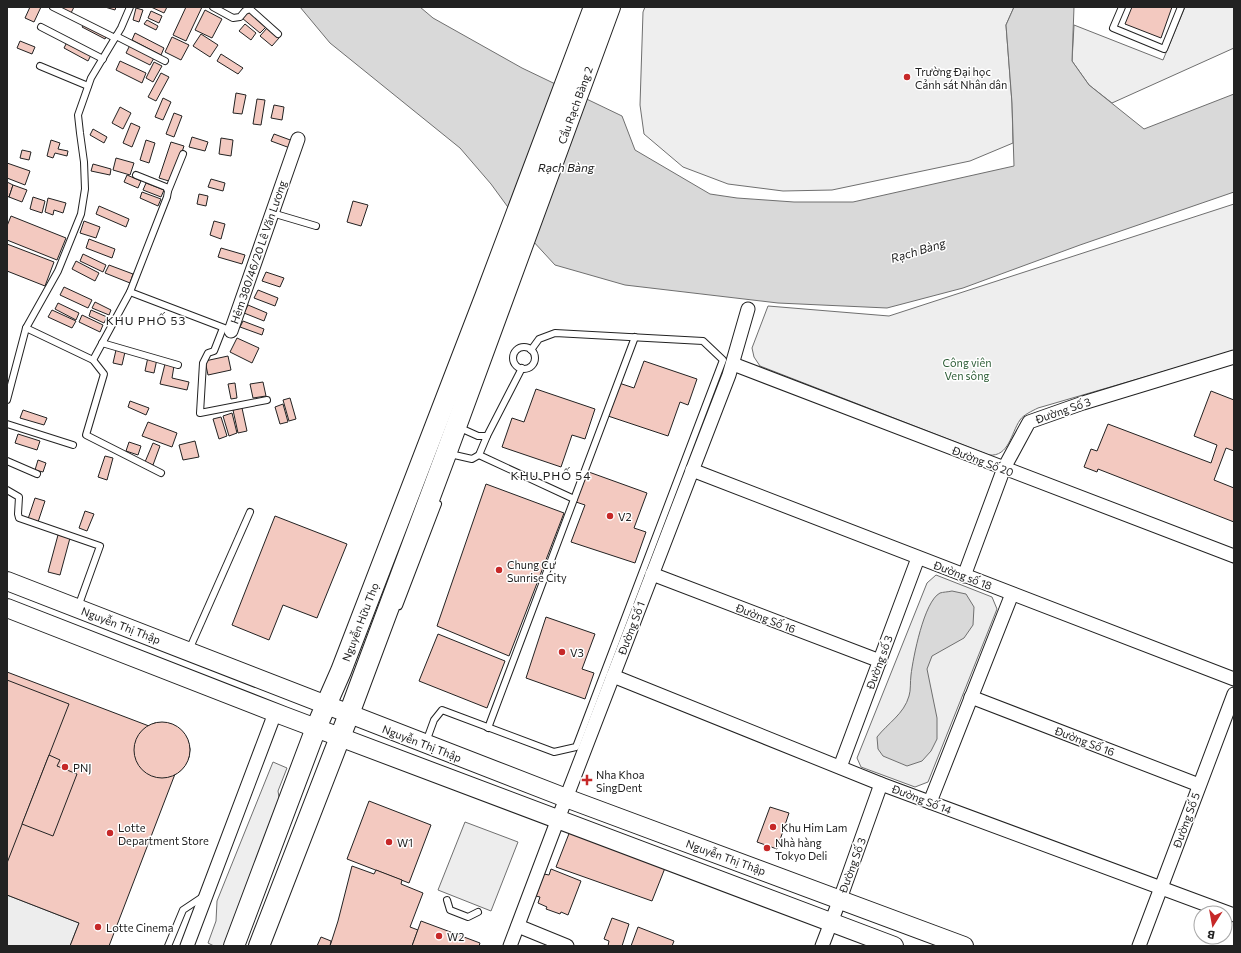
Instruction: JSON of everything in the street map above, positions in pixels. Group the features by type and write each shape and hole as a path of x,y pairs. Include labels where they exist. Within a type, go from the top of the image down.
{"main road":[{"name":"Cầu Rạch Bàng 2","path":"493,300 600,12"},
{"name":"Nguyễn Hữu Thọ","path":"259,946 385,618 453,455 493,300"},
{"name":"Nguyễn Hữu Thọ","path":"234,946 316,728 341,671 493,300"},
{"name":"Nguyễn Thị Thập","path":"7,581 566,798 964,946"},
{"path":"7,608 339,737 894,946"},
{"path":"279,714 293,692"},
{"path":"363,746 373,723"}],"street":[{"name":"Hẻm 380/46/20 Lê Văn Lương","path":"227,329 272,213 298,139"},
{"name":"Đường Số 1","path":"510,946 692,470 724,374 748,309"},
{"name":"Đường Số 3","path":"964,576 1004,468 1029,422 1083,403 1234,357"},
{"name":"Đường Số 20","path":"724,374 1004,468 1234,556"},
{"name":"Đường số 18","path":"692,470 1234,679"},
{"name":"Đường số 3","path":"840,767 918,558"},
{"name":"Đường Số 16","path":"652,574 880,661"},
{"path":"930,802 1012,594"},
{"name":"Đường Số 14","path":"613,676 881,784 1234,915"},
{"name":"Đường Số 5","path":"1139,946 1234,694"},
{"name":"Đường Số 16","path":"971,697 1199,785"},
{"path":"187,946 279,714"},
{"name":"Đường Số 3","path":"822,946 881,784"},
{"path":"518,926 567,946"}],"lane":[{"path":"53,7 165,60"},
{"path":"7,400 26,328 58,270 81,214 85,189 84,162 78,115 91,78 116,37 130,7"},
{"path":"213,7 232,18 240,17 245,11 250,9 278,34"},
{"path":"1122,7 1113,28 1164,49 1181,7"},
{"path":"41,27 103,59"},
{"path":"40,66 88,86"},
{"path":"93,360 130,292 168,191 184,154"},
{"path":"136,175 166,187 168,191"},
{"path":"272,213 316,226"},
{"name":"Hẻm 380/46/20 Lê Văn Lương","path":"130,292 227,329"},
{"path":"26,328 93,360 104,374 86,435 161,473"},
{"path":"227,329 214,351 208,353 203,363 200,413 267,400"},
{"path":"426,744 434,720 442,710 554,752 576,747 724,374 723,360 703,341 555,333 539,339 531,350"},
{"path":"488,728 635,337"},
{"path":"102,344 178,365"},
{"path":"527,347 535,354 535,359 530,367 522,368 515,364 514,355 517,350 527,347"},
{"path":"453,455 472,459 479,455 487,436 522,368"},
{"path":"7,424 73,445"},
{"path":"460,428 478,436 487,436"},
{"path":"479,455 574,500"},
{"path":"7,461 37,474"},
{"path":"7,490 19,497 19,518 100,546 77,608"},
{"path":"189,651 250,512"},
{"path":"168,946 183,910 207,894"},
{"path":"447,900 450,910 468,916 478,912"}],"green space":[{"name":"Trường Đại học Cảnh sát Nhân dân","path":"645,7 1014,7 1006,25 1012,103 1013,143 970,161 832,190 783,191 728,184 683,167 644,134 640,105 643,12"},
{"path":"1185,7 1234,7 1234,48 1112,103 1089,85 1072,61 1074,25 1163,60"},
{"name":"Công viên Ven sông","path":"1234,204 1234,351 1038,408 1021,418 1009,443 996,455 989,455 760,366 754,357 752,348 768,306 889,316"},
{"path":"936,575 992,597 997,609 928,782 915,787 861,767 857,758 927,583"},
{"path":"273,762 287,768 278,791 281,809 225,946 214,946 208,943 216,921 217,901"}],"shaded area":[{"path":"465,822 518,842 491,911 438,890"},
{"path":"7,895 79,923 70,946 7,946"}],"water":[{"name":"Rạch Bàng","path":"300,7 420,7 433,18 522,68 622,116 635,150 710,194 737,198 794,202 853,202 1014,166 1012,103 1006,25 1014,7 1074,7 1072,61 1089,85 1144,129 1234,94 1234,192 1080,245 963,288 887,308 778,303 625,285 555,265 532,240 491,184 460,148 330,43"},
{"path":"952,591 966,594 974,607 973,625 964,638 932,656 927,669 937,718 937,739 931,751 922,761 907,766 883,756 878,749 877,737 900,713 907,702 910,694 912,667 920,631 929,607 934,598 940,593"}],"building":[{"path":"30,7 41,7 34,22 25,18"},
{"path":"62,7 74,7 71,13 61,9"},
{"path":"105,7 116,7 115,10"},
{"path":"151,7 167,7 164,13"},
{"path":"186,7 202,7 186,41 173,35"},
{"path":"1132,7 1172,7 1161,38 1125,24"},
{"path":"136,8 143,10 139,22 133,20"},
{"path":"205,10 222,19 212,38 195,30"},
{"path":"151,11 162,16 159,23 148,18"},
{"path":"248,11 266,27 260,33 242,18"},
{"path":"147,20 158,26 156,30 144,24"},
{"path":"86,21 108,33 105,39 82,27"},
{"path":"245,24 256,33 251,40 239,31"},
{"path":"267,28 279,38 272,46 260,36"},
{"path":"135,33 164,48 161,55 132,40"},
{"path":"201,34 218,45 210,57 193,46"},
{"path":"172,37 189,45 181,60 165,52"},
{"path":"69,38 93,51 88,61 64,48"},
{"path":"20,41 35,47 32,54 17,48"},
{"path":"130,45 154,58 150,65 126,53"},
{"path":"221,54 243,68 238,74 217,61"},
{"path":"120,61 146,73 142,83 116,70"},
{"path":"154,62 162,66 153,82 146,78"},
{"path":"161,73 169,77 156,101 148,97"},
{"path":"236,93 246,95 242,114 233,113"},
{"path":"163,98 171,102 163,120 155,117"},
{"path":"257,99 265,100 261,125 253,124"},
{"path":"274,105 284,107 282,120 271,118"},
{"path":"120,107 131,113 123,129 112,123"},
{"path":"174,113 182,116 174,137 166,134"},
{"path":"131,123 140,127 132,147 123,143"},
{"path":"93,129 107,137 104,143 90,135"},
{"path":"274,134 293,141 290,148 271,141"},
{"path":"192,137 208,142 205,151 189,147"},
{"path":"221,138 233,140 231,156 219,154"},
{"path":"51,140 60,143 58,149 68,151 67,156 55,153 53,158 47,156"},
{"path":"146,140 155,143 149,163 140,160"},
{"path":"171,142 184,146 172,182 159,178"},
{"path":"22,150 31,152 29,160 20,158"},
{"path":"116,158 134,163 130,175 113,170"},
{"path":"7,163 30,171 25,185 7,178"},
{"path":"93,164 111,169 110,175 91,171"},
{"path":"127,175 141,181 138,188 124,182"},
{"path":"211,179 225,183 223,191 208,187"},
{"path":"7,182 13,185 9,197 7,196"},
{"path":"146,183 164,190 161,197 143,190"},
{"path":"13,185 27,190 22,202 9,197"},
{"path":"142,192 161,199 158,206 140,198"},
{"path":"199,194 208,196 206,206 197,204"},
{"path":"33,197 45,201 42,213 30,209"},
{"path":"48,198 66,203 63,213 54,210 53,215 45,212"},
{"path":"353,201 368,205 361,226 347,222"},
{"path":"99,206 129,219 126,227 96,214"},
{"path":"11,216 66,238 57,260 7,240 7,226"},
{"path":"84,221 100,227 96,238 80,233"},
{"path":"214,221 225,224 221,239 210,235"},
{"path":"89,239 115,249 112,258 86,248"},
{"path":"7,244 54,262 45,286 7,271"},
{"path":"221,248 245,255 242,264 218,257"},
{"path":"83,254 106,265 103,272 80,261"},
{"path":"76,261 99,273 95,281 72,269"},
{"path":"109,265 133,274 130,283 105,273"},
{"path":"266,272 284,278 280,287 262,281"},
{"path":"64,287 92,300 88,308 60,295"},
{"path":"258,290 278,298 275,306 254,298"},
{"path":"95,302 111,310 109,315 92,308"},
{"path":"58,303 79,313 76,320 55,309"},
{"path":"248,305 267,313 264,321 244,313"},
{"path":"52,310 76,321 72,328 48,317"},
{"path":"91,310 107,317 104,323 89,316"},
{"path":"82,315 103,325 100,332 79,322"},
{"path":"243,321 264,329 262,335 240,327"},
{"path":"237,338 259,348 252,363 230,352"},
{"path":"116,350 125,352 122,365 113,363"},
{"path":"228,356 231,370 208,375 205,361"},
{"path":"148,357 157,359 154,373 145,371"},
{"path":"644,361 697,379 688,405 680,402 668,436 608,416 619,383 634,388"},
{"path":"165,364 174,366 172,378 189,382 187,390 160,384"},
{"path":"263,382 266,396 253,398 250,384"},
{"path":"235,383 237,398 231,399 228,384"},
{"path":"536,389 595,409 585,439 572,435 561,467 502,447 512,418 524,422"},
{"path":"1211,391 1234,400 1234,451 1226,448 1214,480 1234,488 1234,522 1098,469 1097,472 1084,467 1091,449 1097,451 1108,424 1211,463 1217,445 1194,436"},
{"path":"290,398 296,419 289,421 283,400"},
{"path":"130,401 149,408 146,415 128,407"},
{"path":"283,404 288,422 280,424 275,407"},
{"path":"242,408 247,431 238,433 233,410"},
{"path":"23,410 47,418 44,425 20,418"},
{"path":"232,413 237,433 229,436 223,416"},
{"path":"221,417 227,436 219,439 213,419"},
{"path":"148,422 177,433 172,447 142,436"},
{"path":"18,434 40,441 37,450 15,443"},
{"path":"195,441 199,457 183,460 179,445"},
{"path":"129,442 141,446 138,455 126,451"},
{"path":"153,443 160,446 153,465 145,462"},
{"path":"105,456 113,458 107,480 98,477"},
{"path":"38,460 46,463 43,472 35,470"},
{"name":"V2","path":"586,471 647,493 634,528 646,532 635,563 571,542 585,505 576,502"},
{"name":"Chung Cư Sunrise City","path":"486,484 564,513 509,656 437,626"},
{"path":"35,498 45,501 38,522 28,519"},
{"path":"85,511 94,514 87,531 79,528"},
{"path":"275,516 347,544 317,618 283,605 269,640 232,625"},
{"path":"58,535 70,538 60,575 48,572"},
{"name":"V3","path":"546,617 595,634 582,669 594,673 585,699 526,678"},
{"path":"438,634 505,661 487,708 419,681"},
{"path":"7,672 149,726 155,723 171,724 184,734 188,741 190,749 189,757 185,765 175,774 109,946 70,946 79,923 7,895"},
{"path":"7,680 69,704 7,863"},
{"path":"162,722 177,727 185,735 190,750 185,765 177,773 162,778 147,773 139,765 134,750 139,735 147,727"},
{"path":"49,755 60,760 57,766 77,774 53,836 22,824"},
{"name":"W1","path":"369,801 431,825 409,883 347,859"},
{"name":"Khu Him Lam","path":"770,807 789,813 777,849 757,842"},
{"path":"570,831 665,868 652,901 556,867"},
{"path":"352,866 374,874 376,870 402,880 401,884 423,893 410,927 418,930 412,946 330,946"},
{"path":"551,869 581,881 568,915 546,909 547,907 538,903 540,897 536,896 544,874 549,875"},
{"path":"612,918 629,924 622,946 608,946 609,941 604,939"},
{"name":"W2","path":"421,921 480,943 479,946 412,946"},
{"path":"638,927 674,941 672,946 631,946"},
{"path":"321,937 331,941 330,946 317,946"}],"place":[{"name":"Trường Đại học Cảnh sát Nhân dân","path":"907,77"},
{"name":"V2","path":"610,516"},
{"name":"Chung Cư Sunrise City","path":"499,570"},
{"name":"V3","path":"562,652"},
{"name":"PNJ","path":"65,767"},
{"name":"Nha Khoa SingDent","path":"587,780"},
{"name":"Khu Him Lam","path":"773,827"},
{"name":"Lotte Department Store","path":"110,833"},
{"name":"W1","path":"389,842"},
{"name":"Nhà hàng Tokyo Deli","path":"767,848"},
{"name":"Lotte Cinema","path":"98,927"},
{"name":"W2","path":"439,936"}],"district":[{"name":"KHU PHỐ 53","path":"146,320"},
{"name":"KHU PHỐ 54","path":"551,475"}]}
